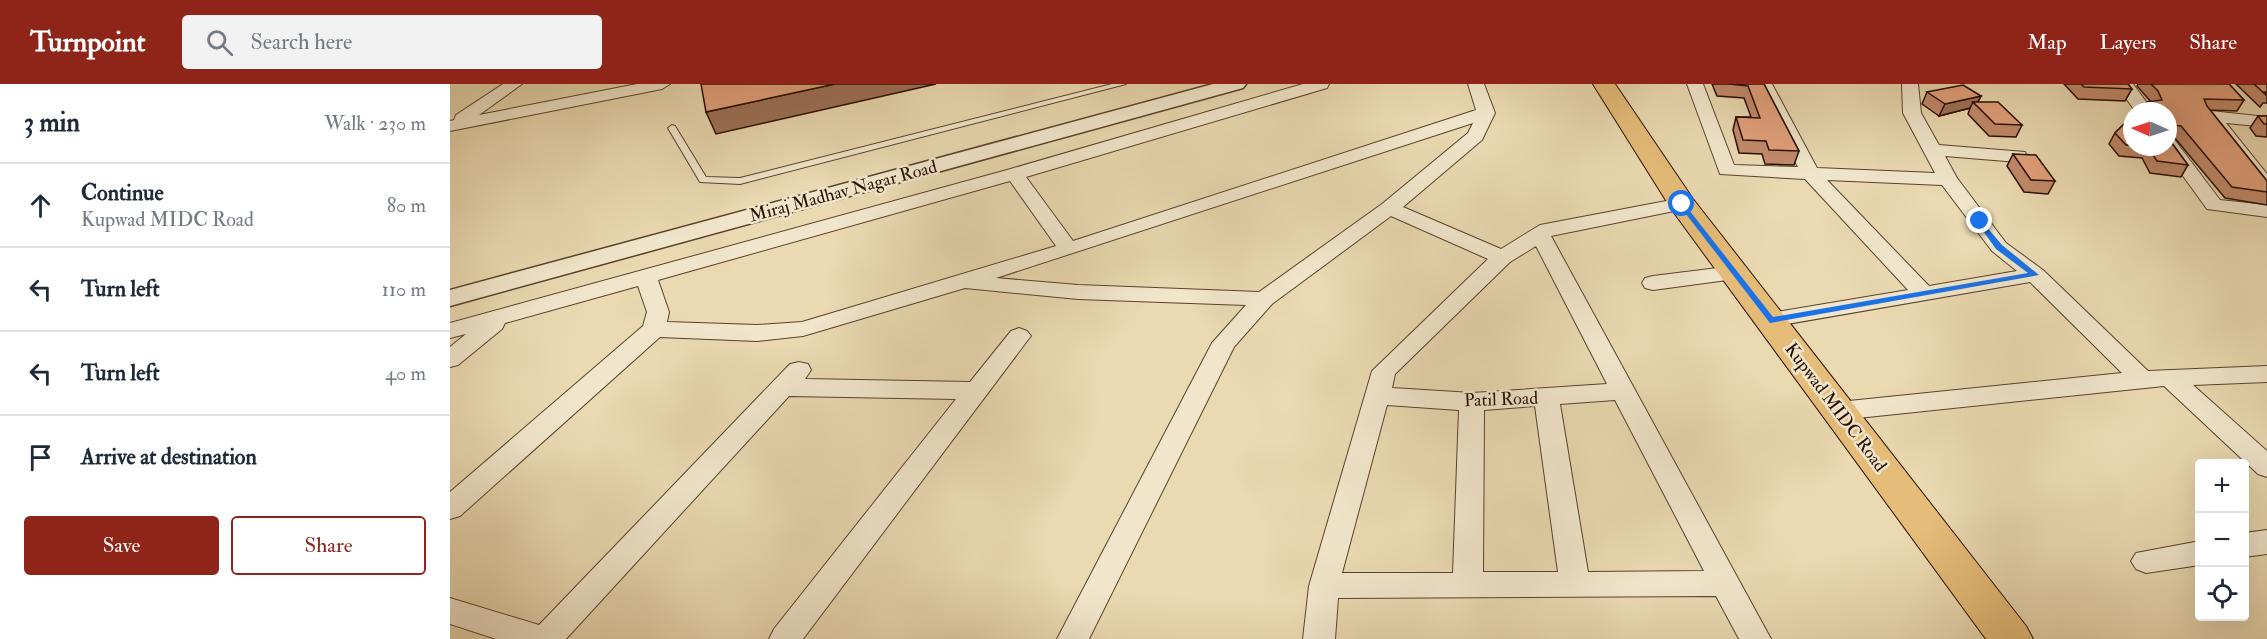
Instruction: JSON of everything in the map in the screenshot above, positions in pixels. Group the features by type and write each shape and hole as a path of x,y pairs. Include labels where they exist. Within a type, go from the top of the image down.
{"main road":[{"name":"Kupwad MIDC Road","path":"1604,84 1682,204 2011,639"}],"street":[{"path":"451,126 514,84"},
{"path":"451,126 662,84"},
{"name":"Miraj Madhav Nagar Road","path":"450,298 1236,84"},
{"path":"450,331 1014,174 1321,84"},
{"path":"1073,639 1224,343 1264,299 1389,208 1476,135 1486,113 1476,84"},
{"path":"1695,84 1727,170 1948,179"},
{"path":"1764,84 1811,174 1924,294"},
{"path":"1910,84 1912,113 1932,150 1948,179 1999,247 2035,275 2142,379"},
{"path":"2124,84 2137,102"},
{"path":"2238,99 2263,122"},
{"path":"654,329 757,333 803,329 1069,249 1486,113"},
{"path":"2263,122 2211,116 2267,187"},
{"path":"1932,150 2018,156"},
{"path":"2177,155 2214,204 2267,211"},
{"path":"1014,174 1069,249"},
{"path":"1319,639 1324,586 1384,371 1502,258 1547,229 1682,204"},
{"path":"1389,208 1502,258"},
{"path":"1540,235 1755,639"},
{"path":"1653,283 1734,273"},
{"path":"1770,320 2035,275"},
{"path":"450,508 654,329 658,312 646,277"},
{"path":"959,282 1078,292 1264,299"},
{"path":"450,359 503,317"},
{"path":"785,639 1019,336"},
{"path":"1839,411 2169,376 2267,375"},
{"path":"2169,376 2267,467"},
{"path":"546,639 792,379 977,391"},
{"name":"Patil Road","path":"1377,396 1472,402 1624,391"},
{"path":"1546,397 1575,584"},
{"path":"1468,585 1472,402"},
{"path":"2249,544 2267,542"},
{"path":"2146,561 2195,554"},
{"path":"1324,586 1726,583"},
{"path":"450,611 538,639"}],"lane":[{"path":"672,128 703,180 740,181 1122,84"}],"building":[{"path":"701,84 835,84 706,112"},
{"path":"1729,84 1764,84 1799,151 1769,150 1766,141 1743,140 1736,117 1760,118 1748,86"},
{"path":"2081,84 2128,84 2132,89 2084,87"},
{"path":"2151,84 2229,84 2244,100 2204,99 2207,106 2267,181 2267,192 2232,187 2181,126 2177,126 2177,102 2147,102 2162,100 2158,91"},
{"path":"2254,84 2267,84 2267,92 2264,92 2267,96"},
{"path":"1963,85 1981,96 1945,104 1927,92"},
{"path":"1973,102 1998,102 2022,125 1995,124"},
{"path":"2258,116 2267,116 2267,124 2264,124"},
{"path":"2123,125 2123,142 2115,133"},
{"path":"2177,150 2188,165 2157,161 2154,156 2177,156"},
{"path":"2013,154 2036,155 2055,181 2031,180"}],"route":[{"path":"1682,204 1770,320 2035,275 1999,247 1980,221"}]}
